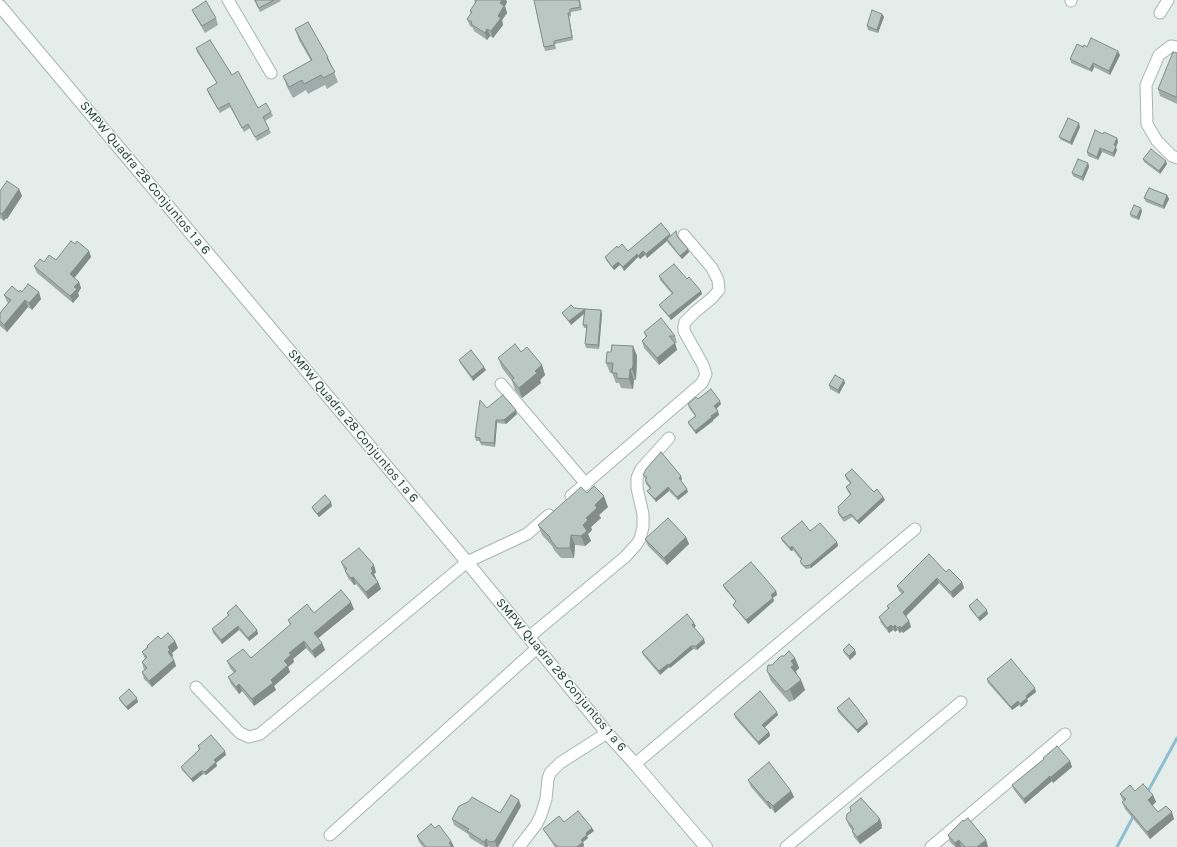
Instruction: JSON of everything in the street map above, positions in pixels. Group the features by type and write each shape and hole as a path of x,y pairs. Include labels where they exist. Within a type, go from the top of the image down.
{"street":[{"path":"228,0 271,74"},
{"path":"1160,13 1168,0"},
{"name":"SMPW Quadra 28 Conjuntos 1 a 6","path":"0,6 467,562 607,733 706,847"},
{"path":"1177,47 1171,46 1159,54 1146,85 1147,124 1157,141 1172,156 1177,158"},
{"path":"196,687 240,733 249,737 260,734 467,562 527,534 702,382 706,374 703,365 684,331 684,326 685,322 719,290 718,280 712,268 684,235"},
{"path":"501,384 586,484"},
{"path":"529,637 626,557 636,545 640,539 644,527 643,514 637,488 637,478 641,469 669,438"},
{"path":"635,764 915,529"},
{"path":"330,835 537,648"},
{"path":"786,847 960,702"},
{"path":"519,847 536,825 541,815 546,799 550,773 560,764 607,733"},
{"path":"931,847 1065,734"}],"building":[{"path":"255,0 274,0 259,8"},
{"path":"477,0 502,0 500,3 504,6 498,16 501,18 491,31 487,29 485,33 471,24 472,22 467,19"},
{"path":"534,0 579,0 580,7 570,9 570,13 568,13 572,37 554,41 554,45 544,47"},
{"path":"206,1 216,18 202,26 192,10"},
{"path":"872,10 882,14 877,30 867,26"},
{"path":"308,22 335,72 323,78 321,75 304,84 302,80 289,87 283,76 312,60 295,29"},
{"path":"1091,38 1118,51 1109,71 1093,63 1090,69 1070,59 1077,44 1087,47"},
{"path":"210,40 232,75 238,71 258,108 266,103 271,112 263,117 269,129 255,137 248,124 242,128 229,103 218,109 207,89 217,83 196,48"},
{"path":"1173,52 1177,53 1176,97 1158,89"},
{"path":"1068,118 1079,123 1070,142 1059,137"},
{"path":"1095,130 1117,138 1113,153 1100,148 1097,157 1087,152"},
{"path":"1151,149 1166,161 1159,171 1143,159"},
{"path":"1078,159 1088,163 1082,177 1072,173"},
{"path":"7,181 19,189 2,214 0,213 0,191"},
{"path":"1149,188 1167,195 1163,206 1144,198"},
{"path":"1134,205 1141,208 1137,217 1130,214"},
{"path":"661,223 670,234 646,254 643,251 638,256 637,254 623,267 618,262 612,267 605,257 617,246 618,248 622,244 628,251"},
{"path":"676,231 677,236 688,249 680,256 667,239"},
{"path":"71,241 75,244 77,241 89,251 70,274 79,282 74,287 77,289 70,296 34,266 40,259 44,262 49,255 56,260"},
{"path":"674,264 687,279 689,277 701,291 669,316 659,305 673,293 659,276"},
{"path":"28,284 39,292 29,303 25,300 4,325 0,321 0,313 11,300 4,295 12,286 19,292 20,290 22,292"},
{"path":"571,305 574,308 585,309 569,321 562,313"},
{"path":"585,309 601,310 598,345 585,344 587,325 583,325"},
{"path":"661,318 675,336 669,336 675,343 657,358 642,341 647,336 644,332"},
{"path":"515,344 521,352 527,347 542,365 535,371 537,373 519,388 512,380 514,378 498,358"},
{"path":"612,345 633,346 633,365 632,369 630,369 629,379 617,378 617,373 612,373 613,363 606,363 607,352 611,352"},
{"path":"471,350 484,367 472,377 459,360"},
{"path":"835,375 844,380 838,390 829,385"},
{"path":"711,389 720,401 714,406 718,411 695,431 688,422 696,416 688,404 696,397 698,399"},
{"path":"503,395 516,410 504,420 496,420 494,443 480,442 480,438 475,437 480,400 487,408"},
{"path":"661,452 681,476 679,478 687,489 677,497 668,487 655,499 647,491 651,488 645,480 647,478 643,475 646,469"},
{"path":"852,469 874,492 877,489 883,497 857,521 851,514 843,518 838,512 838,507 851,494 846,487 851,483 845,475"},
{"path":"594,486 604,496 595,505 597,508 586,518 588,520 583,525 587,531 581,536 571,535 570,548 557,548 550,537 538,525 581,487 587,493"},
{"path":"325,495 331,502 317,514 312,507"},
{"path":"668,518 686,537 664,558 645,539"},
{"path":"802,521 810,531 820,523 837,542 810,565 804,566 800,561 802,559 792,546 790,548 781,538"},
{"path":"359,548 374,565 371,568 373,571 371,573 378,582 366,592 353,577 351,578 345,571 347,569 341,562"},
{"path":"929,554 946,572 949,569 962,582 951,592 937,578 903,612 909,621 901,628 900,626 898,628 895,625 893,627 891,625 887,628 879,617 889,608 887,606 904,592 897,586"},
{"path":"751,562 776,591 771,595 773,598 746,620 733,605 736,601 723,585"},
{"path":"341,590 351,602 314,633 322,643 312,651 304,641 289,653 291,655 284,661 288,665 271,680 273,683 252,699 239,684 236,687 228,677 236,671 227,661 243,649 251,658 291,624 288,620 307,604 314,613"},
{"path":"977,599 987,610 978,618 969,606"},
{"path":"236,605 257,630 248,638 238,626 221,640 212,629 229,615 227,613"},
{"path":"687,614 694,623 692,625 704,639 696,646 691,646 669,665 668,664 659,671 642,652"},
{"path":"168,633 175,641 168,647 170,650 168,652 174,660 149,681 142,672 147,668 142,662 147,657 142,652 158,636 161,639"},
{"path":"849,644 855,650 849,656 843,650"},
{"path":"789,651 795,658 791,661 794,665 791,667 801,680 785,692 767,671 768,665 772,665 781,656 784,656"},
{"path":"1011,659 1035,688 1020,704 1018,701 1011,707 987,679"},
{"path":"129,689 137,698 126,707 119,698"},
{"path":"760,691 777,712 762,725 769,732 758,742 734,714"},
{"path":"849,698 867,721 857,730 837,708"},
{"path":"211,735 225,751 214,760 216,762 205,772 201,771 191,779 181,767 200,749 198,746"},
{"path":"1057,746 1070,761 1024,799 1012,785 1044,759 1043,758"},
{"path":"769,762 791,791 773,806 768,801 767,802 748,780"},
{"path":"1143,784 1153,795 1148,800 1158,812 1166,806 1172,812 1147,832 1122,802 1126,799 1120,794 1130,785 1135,791"},
{"path":"511,795 519,800 495,841 490,842 486,839 484,842 467,831 469,829 452,819 459,806 468,802 472,797 500,813"},
{"path":"861,798 880,819 857,837 852,831 854,829 846,819 847,814 851,811 850,807"},
{"path":"578,811 592,828 581,840 583,842 577,847 558,847 543,829 559,816 564,822"},
{"path":"968,818 986,840 977,847 965,847 959,840 955,843 948,835 963,820 964,821"},
{"path":"431,824 435,828 439,825 451,841 449,843 452,847 426,847 417,836"}],"waterway":[{"path":"1147,793 1177,738"},
{"path":"1117,847 1134,815"}]}
